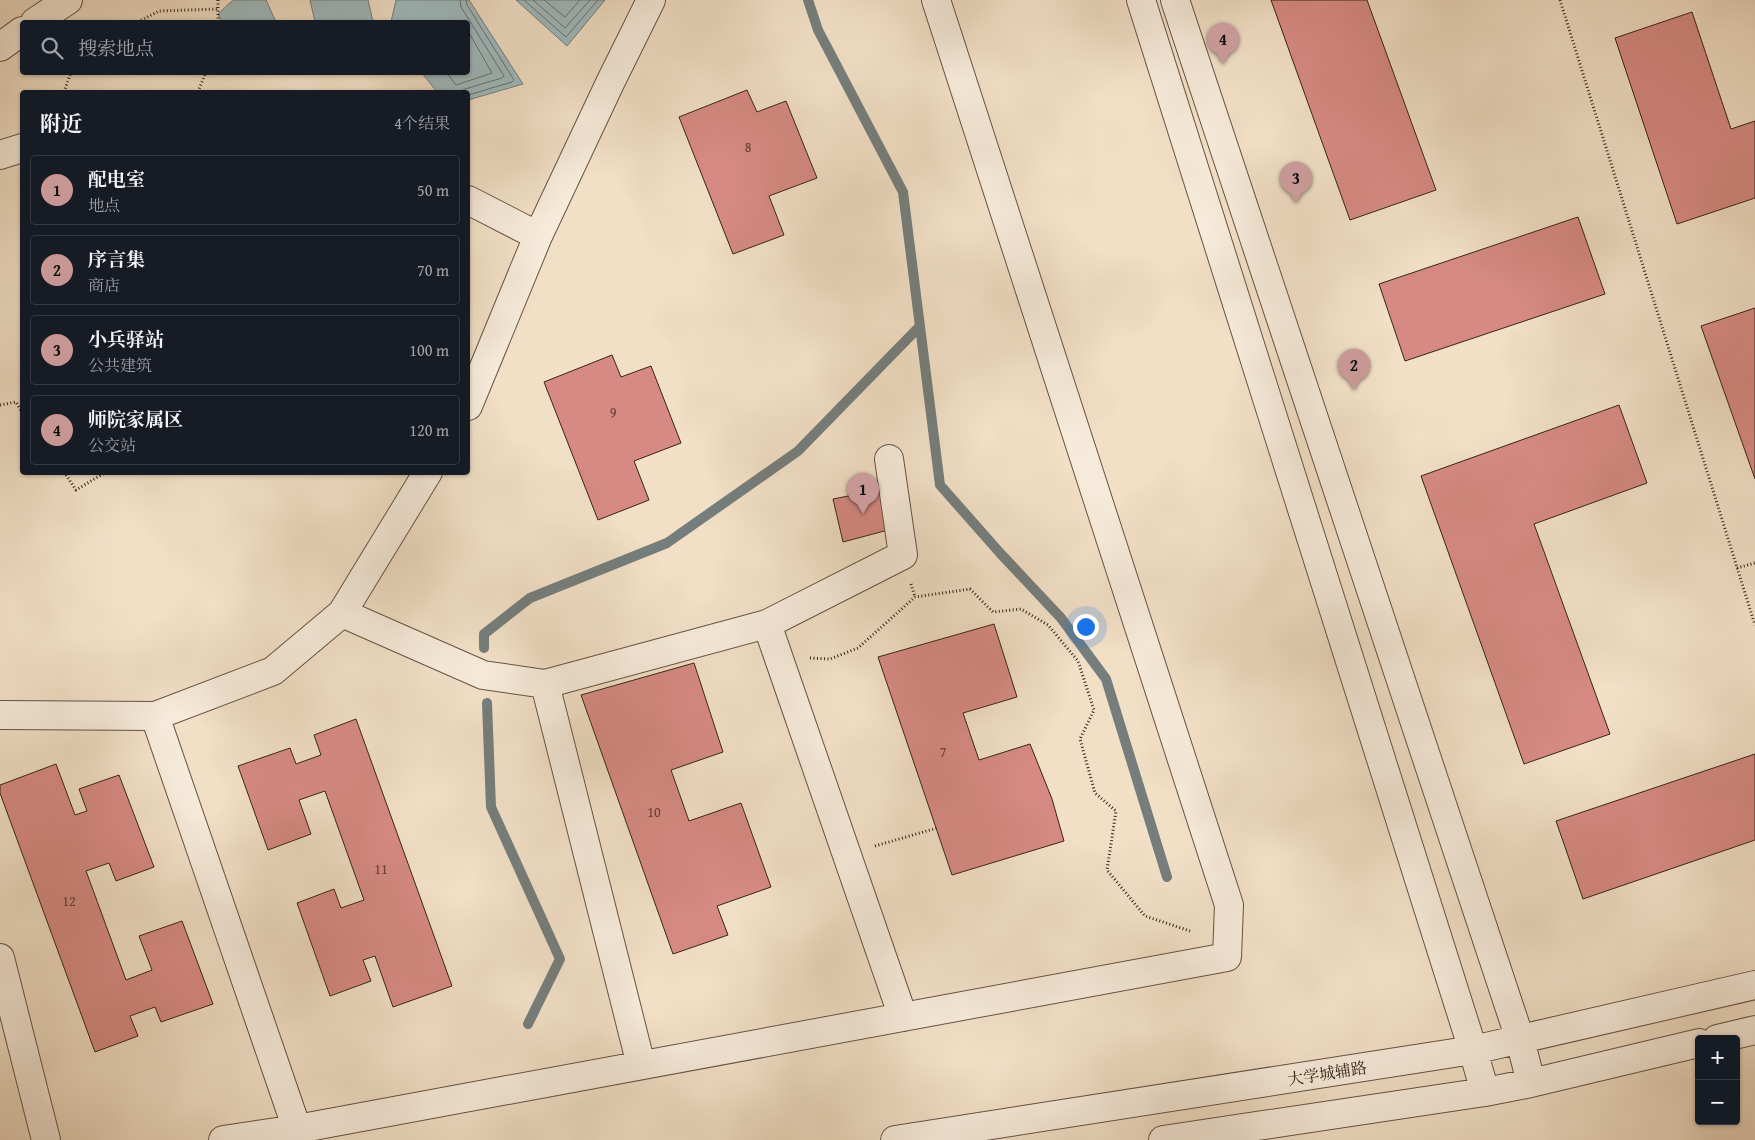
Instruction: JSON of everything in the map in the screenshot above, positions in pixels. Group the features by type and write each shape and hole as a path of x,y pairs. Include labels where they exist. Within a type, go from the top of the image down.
{"street":[{"path":"38,20 68,0"},
{"path":"470,401 538,236 610,83 652,0"},
{"path":"223,1140 298,1129 1227,957 1229,905 936,0"},
{"path":"1141,0 1474,1050 1485,1092"},
{"path":"1175,0 1520,1039 1531,1083"},
{"path":"0,47 20,32"},
{"path":"0,155 20,149"},
{"path":"470,201 538,236"},
{"path":"342,613 483,675 545,684 766,624 903,555 889,459"},
{"path":"0,715 155,716 273,671 342,613 426,475"},
{"path":"766,624 903,1017"},
{"path":"545,684 641,1065"},
{"path":"155,716 298,1129"},
{"path":"0,958 46,1140"},
{"name":"大学城辅路","path":"895,1140 1474,1050 1755,985"},
{"path":"1734,1035 1755,1030"},
{"path":"1163,1140 1485,1092 1695,1044"}],"path":[{"path":"218,0 218,20"},
{"path":"1560,0 1755,625"},
{"path":"142,20 159,11 218,9"},
{"path":"65,90 70,75"},
{"path":"199,90 205,75"},
{"path":"0,405 16,402 20,409"},
{"path":"66,475 76,490 101,475"},
{"path":"1737,568 1755,563"},
{"path":"777,656 830,659 858,648 915,597 970,589 993,612 1021,609 1048,625 1078,661 1094,710 1080,739 1095,793 1116,811 1107,870 1145,916 1188,930 1228,936"},
{"path":"846,854 937,828"}],"water":[{"path":"233,0 266,0 275,20 221,20 218,14"},
{"path":"310,0 368,0 373,20 315,20"},
{"path":"396,0 469,0 523,84 470,99 470,90 435,90 424,75 470,75 470,20 391,20"},
{"path":"516,0 605,0 567,46"}],"building":[{"path":"1271,0 1367,0 1436,190 1350,220"},
{"path":"1692,12 1731,129 1755,121 1755,198 1677,224 1615,38"},
{"path":"747,90 757,112 786,101 817,178 769,196 784,235 733,254 679,117"},
{"path":"1578,217 1605,294 1405,361 1379,284"},
{"path":"1755,308 1755,479 1701,326"},
{"path":"612,355 621,377 651,366 681,443 634,461 649,500 598,520 544,382"},
{"path":"1619,405 1647,483 1534,524 1610,734 1524,764 1421,476"},
{"path":"884,489 892,529 843,542 833,499"},
{"path":"994,624 1017,697 963,713 979,760 1030,744 1052,799 1064,841 952,875 878,657"},
{"path":"694,663 723,752 671,770 689,821 741,803 771,887 717,906 728,935 673,954 581,695"},
{"path":"356,719 452,986 393,1007 375,956 363,960 371,981 330,996 297,903 334,889 341,908 364,900 325,791 299,800 311,834 268,850 238,766 290,748 296,764 321,755 314,735"},
{"path":"1755,754 1755,840 1583,899 1556,821"},
{"path":"56,764 75,815 87,811 79,789 119,775 154,867 116,881 109,863 86,871 126,980 152,970 139,936 182,921 213,1004 161,1022 155,1007 130,1016 138,1036 95,1052 0,793 0,785"}],"waterway":[{"path":"808,0 818,30 903,192 940,485 1061,618 1106,679 1167,877"},
{"path":"484,648 484,634 530,598 667,543 798,451 920,326"},
{"path":"487,703 491,807 560,959 528,1024"}],"place":[{"name":"师院家属区","path":"1223,64"},
{"name":"小兵驿站","path":"1296,203"},
{"name":"序言集","path":"1354,390"},
{"name":"配电室","path":"863,514"}]}
